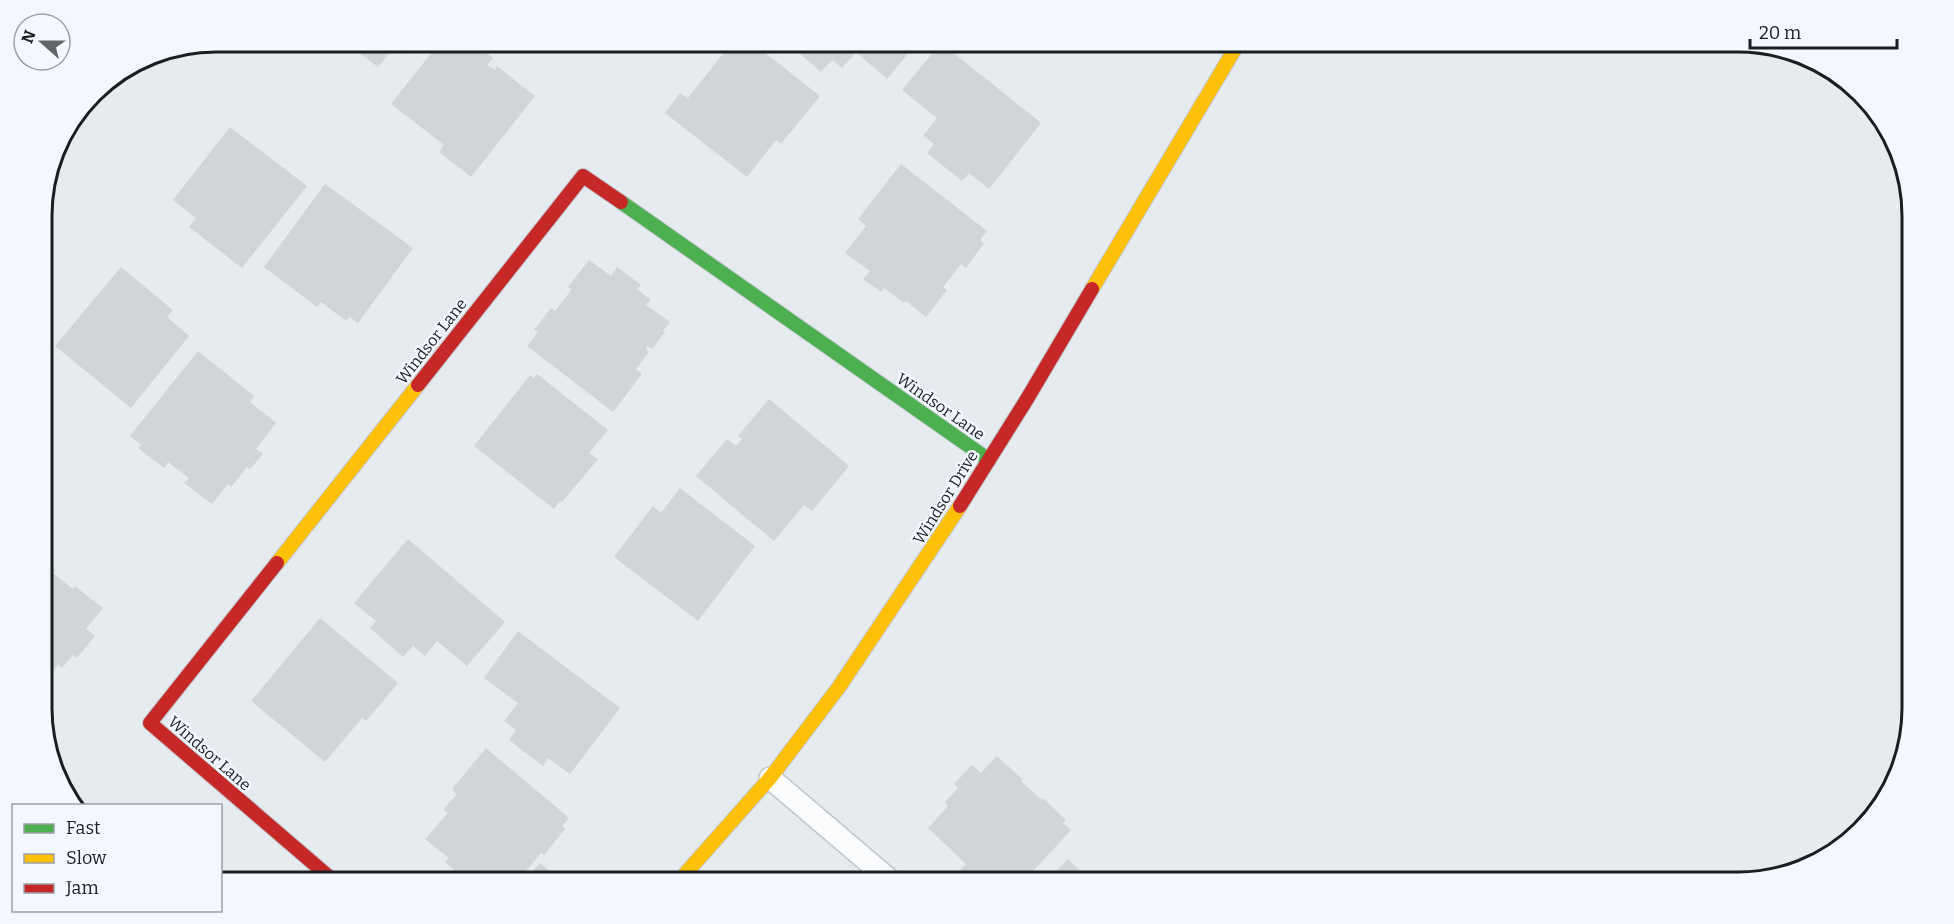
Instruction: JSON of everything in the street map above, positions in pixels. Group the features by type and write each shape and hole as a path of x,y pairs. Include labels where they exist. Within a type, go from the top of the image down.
{"street":[{"name":"Windsor Drive","path":"687,872 770,778 839,687 949,523 1033,388 1233,52"},
{"name":"Windsor Lane","path":"323,872 150,723 583,176 989,460"}],"lane":[{"path":"770,778 880,872"}],"building":[{"path":"358,52 390,52 378,67"},
{"path":"432,52 485,52 493,58 487,65 495,70 497,66 535,96 471,177 439,152 444,145 391,104"},
{"path":"724,52 764,52 820,96 781,144 776,140 747,177 665,113 680,93 688,98"},
{"path":"798,52 856,52 842,68 832,60 821,72"},
{"path":"856,52 910,52 887,79"},
{"path":"934,52 952,52 1041,123 989,189 969,173 962,181 927,153 934,144 923,136 937,118 902,90"},
{"path":"230,127 307,186 242,268 189,227 196,218 173,200"},
{"path":"901,164 987,231 980,240 984,243 966,268 961,264 943,287 947,290 926,317 906,301 904,303 884,288 881,292 863,279 870,271 845,253 866,226 858,219"},
{"path":"325,184 413,248 358,323 350,317 346,321 321,302 317,307 264,267"},
{"path":"589,260 611,276 617,267 641,285 637,289 651,300 646,305 670,322 652,349 648,346 646,349 649,352 636,369 642,374 613,412 527,346 538,332 534,330 551,308 555,311 572,289 568,287"},
{"path":"121,267 173,310 167,317 189,336 131,408 55,346"},
{"path":"198,351 254,396 250,402 276,423 256,449 263,454 250,469 247,467 231,487 228,484 212,504 184,483 189,478 168,462 164,468 138,448 141,445 130,436"},
{"path":"537,374 608,430 589,453 598,459 554,509 474,446 530,375 534,378"},
{"path":"769,399 849,466 812,511 804,505 774,541 696,476 727,439 736,446 742,439 738,436"},
{"path":"680,488 755,546 698,621 614,557 653,506 661,513"},
{"path":"408,539 505,622 467,666 437,641 425,656 413,646 403,657 370,628 376,621 354,603"},
{"path":"52,568 55,570 53,573 73,589 75,586 103,608 86,629 95,636 77,658 73,655 62,668 58,665 52,672"},
{"path":"320,618 398,683 366,721 362,718 325,762 251,701"},
{"path":"518,631 620,708 570,774 548,758 543,766 509,740 516,730 504,721 518,703 484,678"},
{"path":"486,748 569,818 562,826 565,829 544,855 541,853 525,872 457,872 445,862 449,858 425,839 448,813 443,810 457,794 452,789"},
{"path":"997,756 1023,780 1021,781 1066,820 1063,823 1071,830 1033,871 960,872 966,864 928,828 948,806 945,802 958,788 954,784 972,765 981,773"},
{"path":"1068,859 1081,871 1056,871"},
{"path":"540,863 551,872 532,872"}],"traffic: fast":[{"path":"621,202 989,460"}],"traffic: slow":[{"path":"1092,289 1233,52"},
{"path":"277,563 418,385"},
{"path":"687,872 770,778 839,687 960,506"}],"traffic: jam":[{"path":"418,385 583,176 621,202"},
{"path":"960,506 1092,289"},
{"path":"277,563 150,723 323,872"}]}
